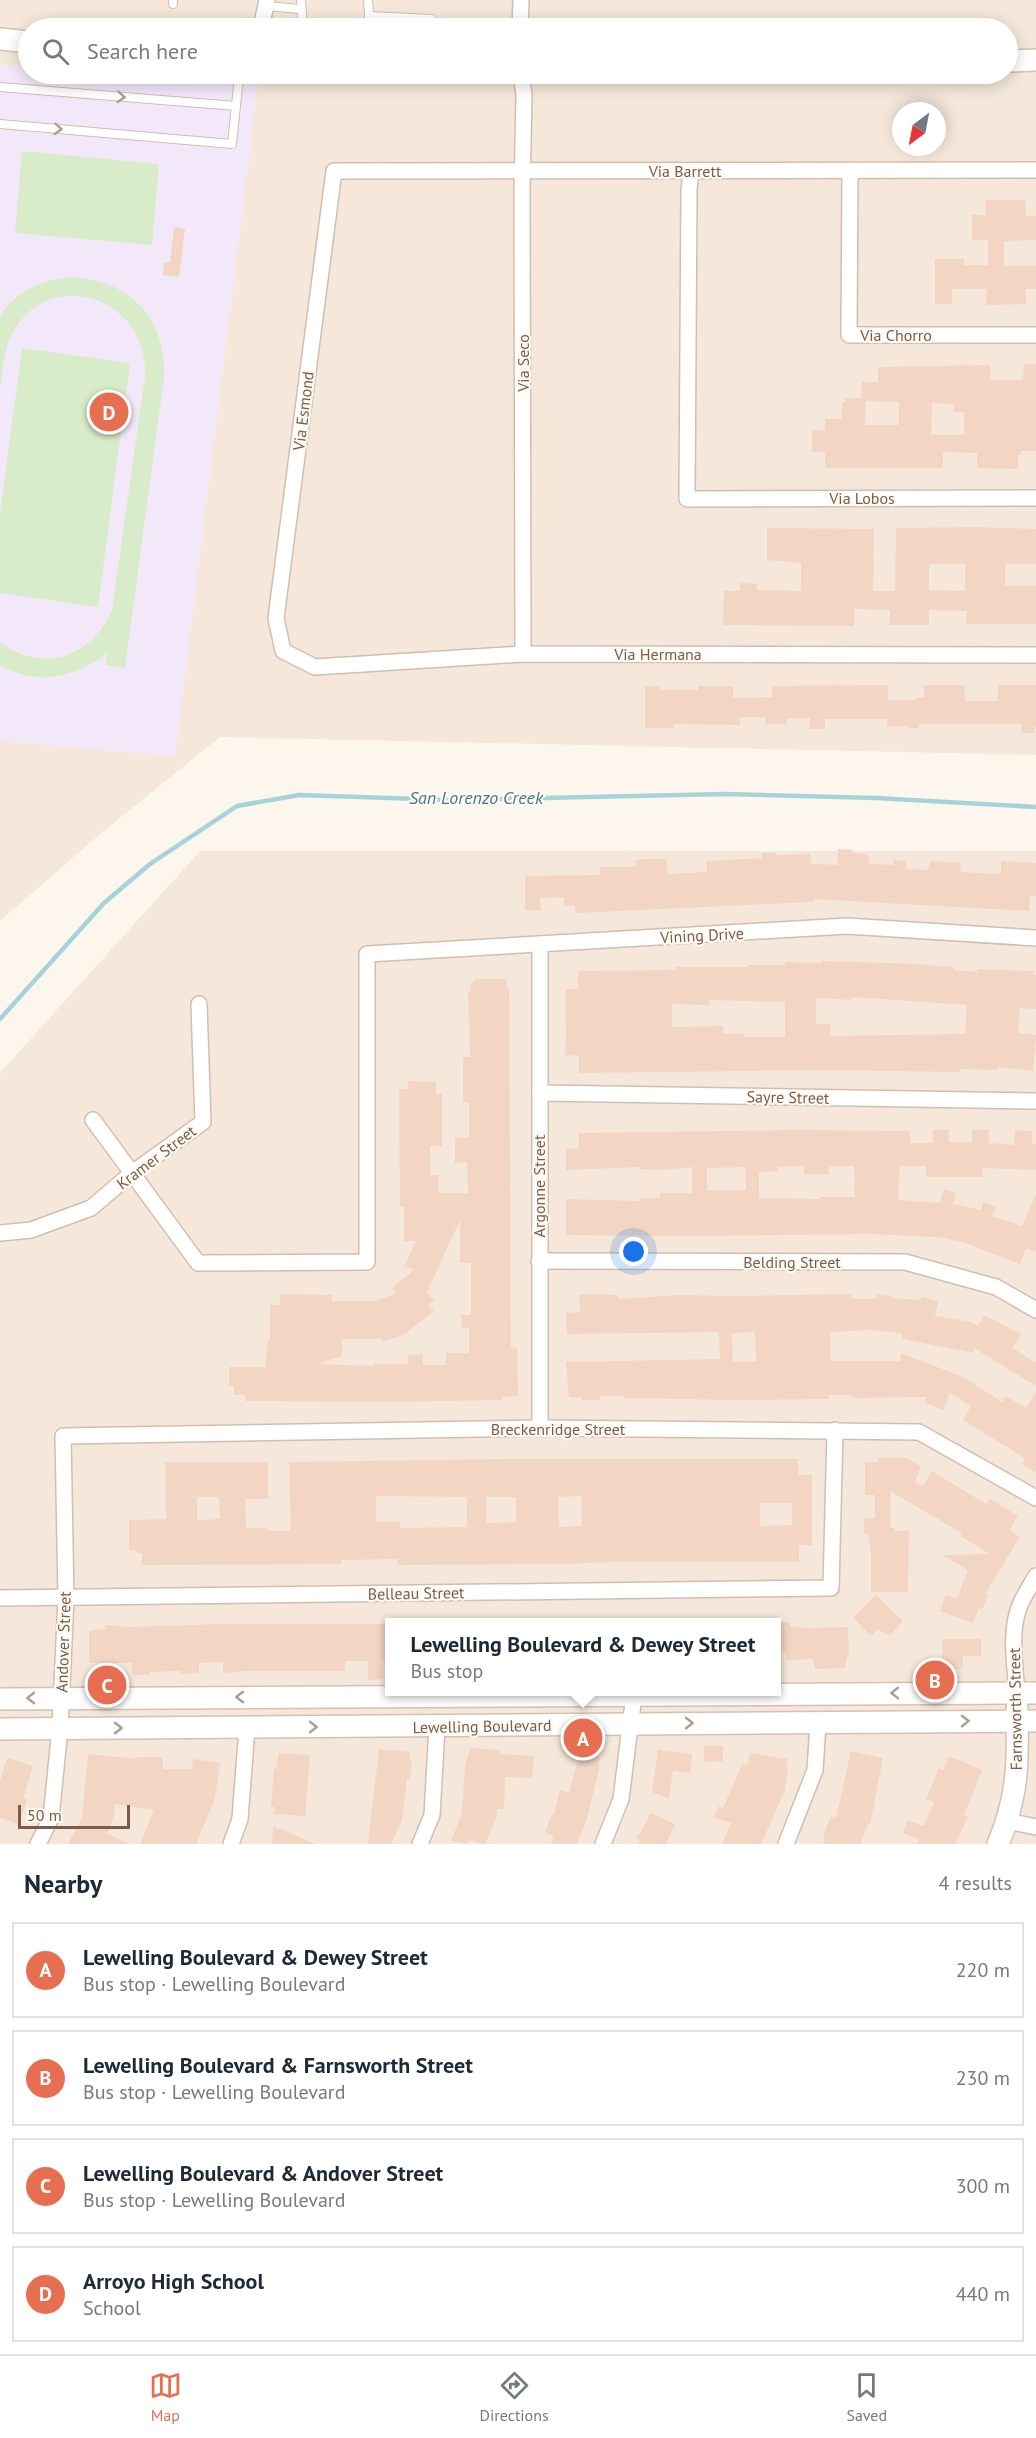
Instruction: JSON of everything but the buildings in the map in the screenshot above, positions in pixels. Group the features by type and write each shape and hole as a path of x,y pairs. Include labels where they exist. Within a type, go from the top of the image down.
{"main road":[{"path":"0,39 18,41"},
{"path":"1018,61 1036,60"},
{"name":"Lewelling Boulevard","path":"781,1694 1026,1693"},
{"name":"Farnsworth Street","path":"998,1844 1007,1821 1017,1782 1027,1720 1026,1693"},
{"name":"Lewelling Boulevard","path":"0,1699 443,1696"},
{"name":"Lewelling Boulevard","path":"0,1729 437,1727 1027,1720"}],"street":[{"path":"520,18 521,0"},
{"path":"263,18 267,3"},
{"name":"Via Seco","path":"522,84 523,654"},
{"name":"Via Chorro","path":"850,170 849,335 1036,335"},
{"name":"Via Barrett","path":"334,171 1036,170"},
{"name":"Via Esmond","path":"283,651 276,618 334,171"},
{"name":"Via Lobos","path":"691,171 688,190 687,499 1036,498"},
{"name":"Via Hermana","path":"283,651 315,667 523,654 1036,654"},
{"name":"Vining Drive","path":"132,1173 198,1263 368,1262 367,954 848,926 1036,938"},
{"name":"Argonne Street","path":"540,944 540,1428"},
{"name":"Kramer Street","path":"0,1233 31,1230 92,1208 132,1173 203,1122 199,1004"},
{"name":"Sayre Street","path":"540,1093 1036,1101"},
{"path":"93,1120 132,1173"},
{"name":"Belding Street","path":"539,1261 905,1262 996,1287 1036,1310"},
{"name":"Breckenridge Street","path":"63,1436 540,1428 919,1431 1036,1498"},
{"name":"Belleau Street","path":"0,1598 831,1588 835,1430"},
{"name":"Andover Street","path":"38,1844 51,1818 60,1728 66,1598 63,1436"},
{"name":"Farnsworth Street","path":"1026,1693 1013,1641 1020,1605 1036,1576"},
{"path":"603,1844 621,1798 634,1696"},
{"path":"786,1844 815,1770 818,1723"},
{"path":"420,1844 432,1815 437,1727"},
{"path":"231,1844 240,1819 247,1728"},
{"path":"1007,1821 1036,1827"}],"lane":[{"path":"301,0 301,18"},
{"path":"368,0 369,16 411,18"},
{"path":"267,3 300,9"},
{"path":"0,124 232,144 240,84"},
{"path":"0,87 236,106"}],"shaded area":[{"path":"0,0 1036,0 1036,755 220,737 99,835 0,921"},
{"path":"0,64 18,65 18,84 258,84 175,756 0,741"},
{"path":"200,851 1036,851 1036,1844 0,1844 0,1073"}],"green space":[{"path":"22,151 159,164 152,245 15,233"},
{"path":"71,277 111,286 127,294 141,306 159,337 164,378 125,668 106,665 107,653 95,662 69,673 41,677 27,676 0,665 0,642 16,652 33,657 49,659 65,656 92,639 112,610 145,376 142,349 131,327 115,310 95,299 73,295 50,299 30,311 13,332 5,353 0,390 0,316 6,307 31,288"},
{"path":"22,348 130,363 98,607 0,593 0,513"}],"waterway":[{"name":"San Lorenzo Creek","path":"0,1019 104,903 150,864 237,806 299,795 450,800 726,794 876,798 1036,807"}],"place":[{"name":"Arroyo High School","path":"109,412"},
{"name":"Lewelling Boulevard & Farnsworth Street","path":"935,1680"},
{"name":"Lewelling Boulevard & Andover Street","path":"107,1685"},
{"name":"Lewelling Boulevard & Dewey Street","path":"583,1738"}]}
